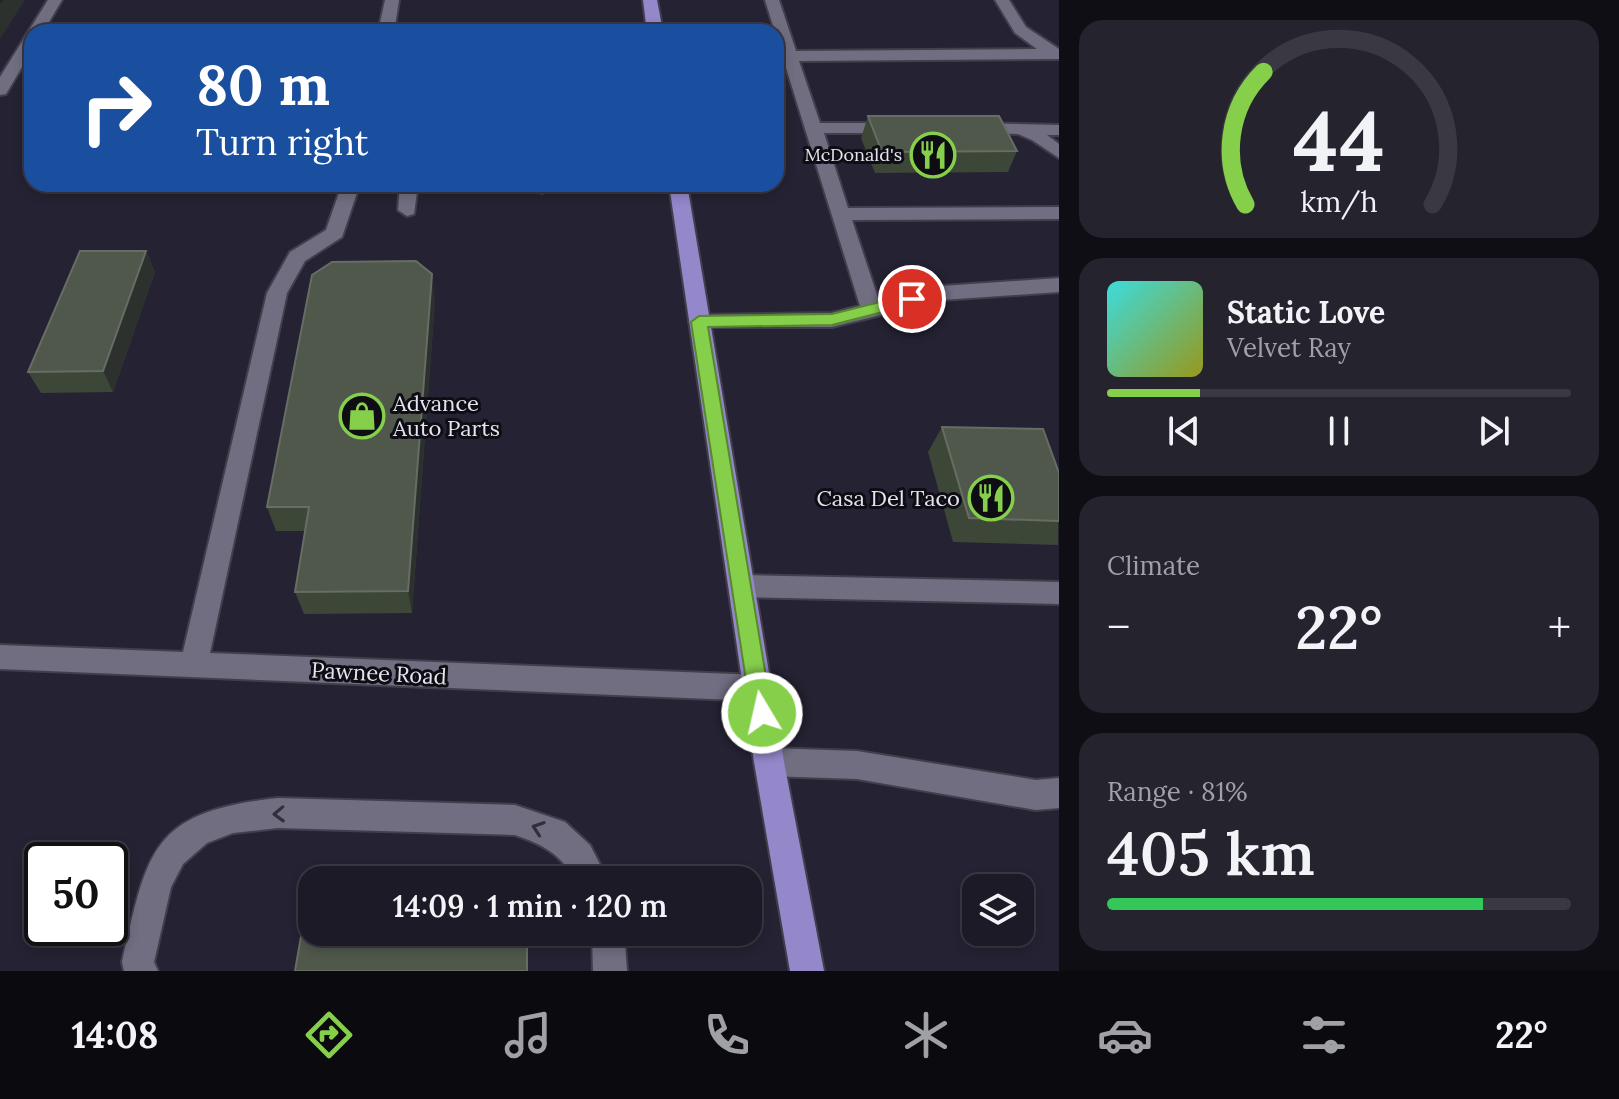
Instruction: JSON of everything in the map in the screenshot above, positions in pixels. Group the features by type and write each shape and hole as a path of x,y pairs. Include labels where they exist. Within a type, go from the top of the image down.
{"main road":[{"path":"650,0 654,24"},
{"path":"679,192 769,762 807,971"}],"street":[{"path":"40,24 55,0"},
{"path":"388,24 392,0"},
{"path":"772,0 777,24"},
{"path":"1002,0 1020,30 1057,54"},
{"path":"784,56 1057,54"},
{"path":"784,58 815,128 839,214 872,311"},
{"path":"0,90 24,62"},
{"path":"815,128 923,128"},
{"path":"954,128 1059,130"},
{"path":"1016,128 1038,136 1059,153"},
{"path":"194,663 277,293 297,257 335,233 348,192"},
{"path":"407,210 408,192"},
{"path":"839,214 1054,208"},
{"path":"699,322 832,320 942,293 1059,285"},
{"path":"742,586 1059,593"},
{"name":"Pawnee Road","path":"0,657 758,688"},
{"path":"769,762 857,765 1036,795 1059,793"},
{"path":"141,971 138,962 156,883 172,853 197,831 233,818 278,813 515,820 554,833 579,856 584,866"},
{"path":"609,946 610,971"}],"building":[{"path":"868,116 999,116 1017,151 882,152"},
{"path":"80,251 146,251 103,371 28,372"},
{"name":"Advance Auto Parts","path":"416,261 432,274 408,591 295,592 309,507 267,507 312,275 332,262"},
{"path":"942,427 1043,429 1059,473 1059,521 969,518"},
{"path":"299,946 527,946 527,971 295,971"}],"place":[{"name":"McDonald's","path":"933,155"},
{"name":"Advance Auto Parts","path":"362,416"},
{"name":"Casa Del Taco","path":"991,498"}],"route":[{"path":"762,713 699,322 832,320 912,299"}]}
